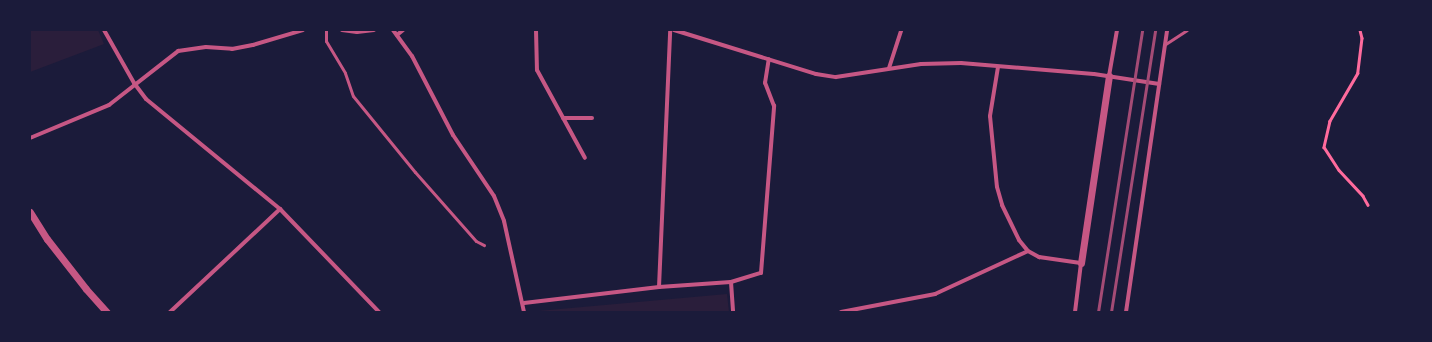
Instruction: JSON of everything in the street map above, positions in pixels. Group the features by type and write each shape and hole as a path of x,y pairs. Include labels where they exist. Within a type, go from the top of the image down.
{"street":[{"path":"104,30 134,83 146,99 280,209 379,312"},
{"path":"30,138 109,105 134,83 178,51 206,46 232,49 253,45 303,30"},
{"path":"342,30 357,32 374,30"},
{"path":"393,30 412,56 453,135 494,196 504,221 524,303 524,312"},
{"path":"397,35 403,30"},
{"path":"536,30 537,70 585,158"},
{"path":"659,287 670,30"},
{"path":"674,30 769,59 836,77 889,68 960,63 1109,76 1159,84"},
{"path":"889,68 900,30"},
{"path":"1075,312 1081,263 1117,30"},
{"path":"1126,312 1167,30"},
{"path":"524,303 659,287 732,282 761,274 774,106 765,82 769,59"},
{"path":"998,67 990,116 997,187 1002,205 1019,240 1028,251 1039,257 1081,263"},
{"path":"563,118 592,118"},
{"path":"170,312 280,209"},
{"path":"30,212 57,252 107,312"},
{"path":"841,312 935,294 1028,251"},
{"path":"732,282 733,312"}],"lane":[{"path":"326,30 326,41 345,73 353,96 415,172 476,241 484,245"},
{"path":"1164,45 1187,30"}],"path":[{"path":"1360,30 1362,38 1358,72 1330,121 1324,147 1339,170 1363,196 1368,205"}],"shaded area":[{"path":"30,30 98,30 104,44 30,72"},
{"path":"727,294 729,312 538,312 538,311"}],"railway":[{"path":"1098,312 1142,30"},
{"path":"1111,312 1155,30"}]}
